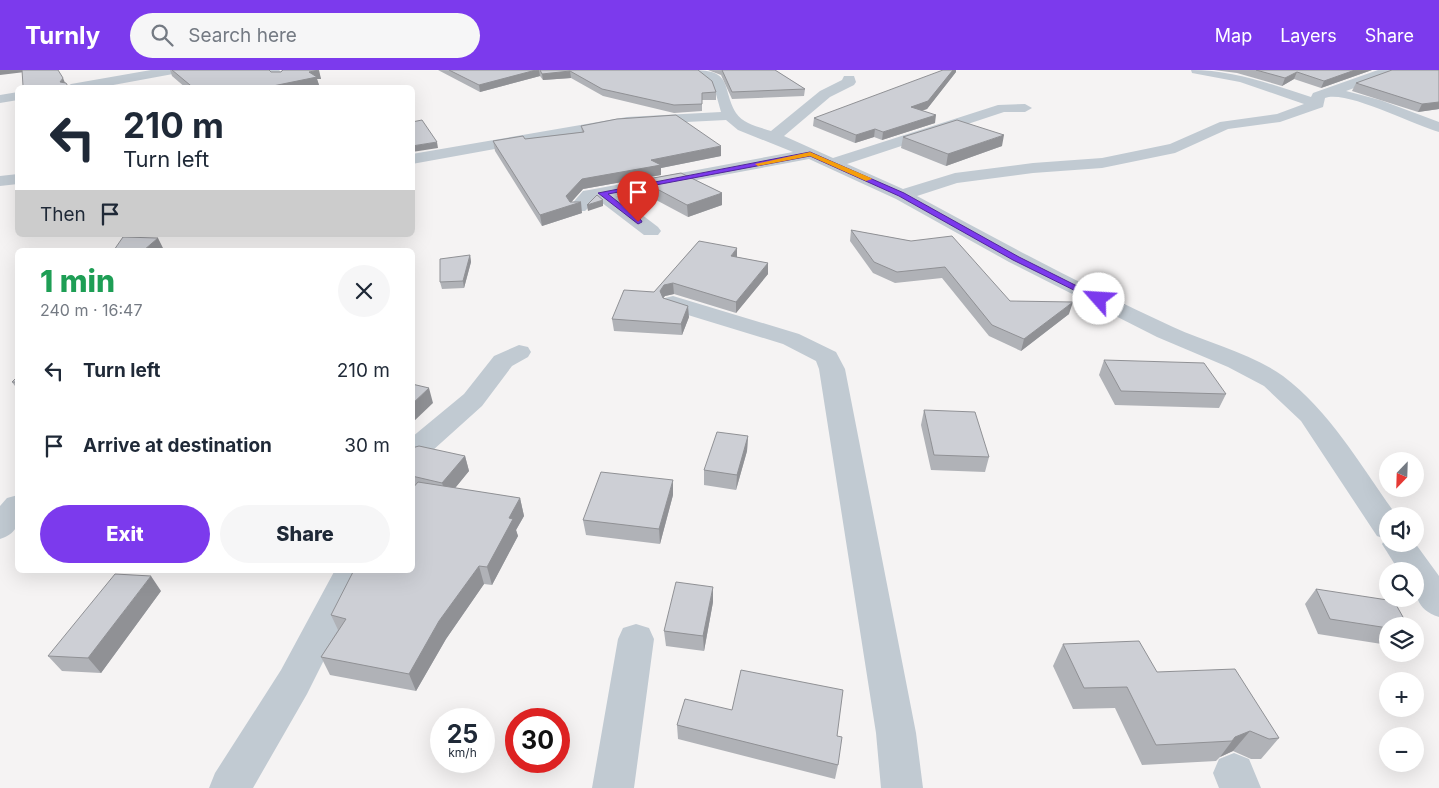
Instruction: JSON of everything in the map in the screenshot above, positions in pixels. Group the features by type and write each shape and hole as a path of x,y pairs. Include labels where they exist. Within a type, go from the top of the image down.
{"street":[{"path":"698,70 714,78 721,86 730,116 743,127 773,137 902,194 1016,258 1165,332 1257,371 1274,382 1311,416 1379,515"},
{"path":"1197,70 1243,79 1301,97 1323,97 1375,103 1439,127"},
{"path":"902,194 955,178 1033,168 1102,163 1166,150 1225,125 1280,118 1323,97 1390,70"},
{"path":"88,85 169,71 180,82"},
{"path":"773,137 825,94 845,86 849,79"},
{"path":"0,99 15,96"},
{"path":"833,164 911,136 1003,108 1025,108"},
{"path":"415,159 627,121 730,116"},
{"path":"578,207 589,195 810,154"},
{"path":"0,181 15,179"},
{"path":"602,193 651,231"},
{"path":"673,303 791,339 827,357 832,369 894,723 902,788"},
{"path":"415,450 473,400 503,361 519,352"},
{"path":"0,527 15,510"},
{"path":"1404,552 1439,603"},
{"path":"230,788 294,682 350,573"},
{"path":"613,788 636,639"}],"building":[{"path":"22,70 58,70 63,78 60,82 67,85 23,85"},
{"path":"172,70 269,70 271,72 281,72 283,70 319,70 309,72 317,77 278,85 190,85"},
{"path":"449,70 536,70 479,85"},
{"path":"540,70 698,70 712,81 716,92 702,93 702,104 674,105 602,89 570,71 542,74"},
{"path":"722,70 775,70 805,89 732,92"},
{"path":"943,70 953,70 928,101 911,107 936,115 883,132 875,129 856,135 814,118"},
{"path":"1256,70 1355,70 1324,81 1297,72 1285,78"},
{"path":"1392,70 1439,70 1439,102 1422,104 1356,83"},
{"path":"676,115 721,146 651,160 661,165 582,179 566,196 570,202 581,202 540,215 493,141 523,136 525,139 584,132 581,126 617,119"},
{"path":"422,120 437,142 415,146 415,121"},
{"path":"957,120 1004,135 948,154 903,137"},
{"path":"681,173 722,193 687,205 642,181 624,187 620,184"},
{"path":"597,195 603,200 587,205"},
{"path":"851,230 911,241 952,236 1010,301 1073,302 1024,339 992,325 945,267 897,272 874,262"},
{"path":"123,237 158,238 146,248 115,248"},
{"path":"699,241 737,248 731,256 768,263 736,302 673,283 664,285 660,291 663,298 688,306 681,324 612,319 624,290 654,292"},
{"path":"470,255 463,281 440,282 440,259"},
{"path":"1104,360 1204,363 1226,394 1121,391"},
{"path":"415,385 429,388 415,401"},
{"path":"924,410 975,412 989,457 934,455"},
{"path":"717,432 748,436 737,475 704,470"},
{"path":"419,446 465,456 442,483 415,477 415,447"},
{"path":"601,472 673,480 659,529 583,520"},
{"path":"418,482 520,498 509,518 513,519 487,567 479,566 439,621 409,674 321,657 346,619 331,615 352,573 415,573 415,486"},
{"path":"115,574 151,576 88,658 48,656"},
{"path":"676,582 713,587 703,636 664,631"},
{"path":"1316,589 1379,599 1379,607 1397,607 1403,617 1379,617 1379,627 1330,619"},
{"path":"1139,641 1157,672 1235,669 1279,738 1269,739 1250,731 1235,737 1232,741 1156,745 1127,687 1084,688 1063,644"},
{"path":"741,670 843,690 837,736 842,737 838,765 677,725 685,699 732,710"}],"slow traffic":[{"path":"758,164 810,154 869,179"}],"route":[{"path":"638,222 602,193 810,154 902,194 1016,258 1099,299"}]}
